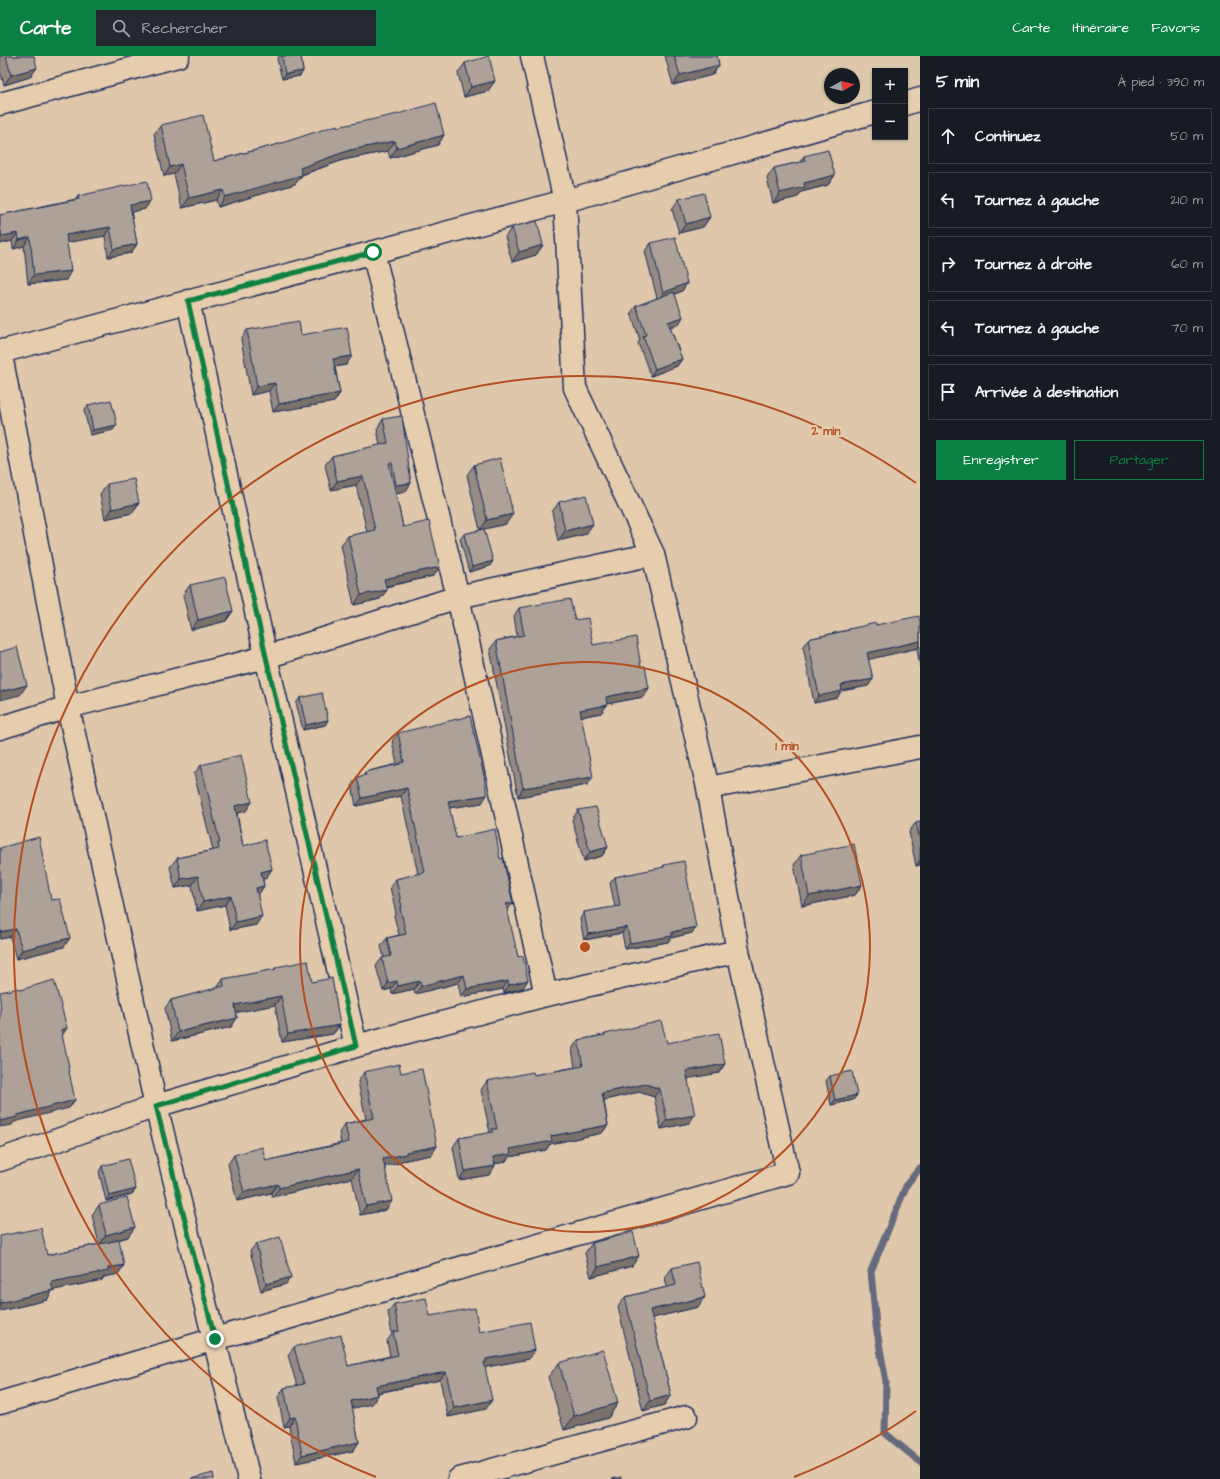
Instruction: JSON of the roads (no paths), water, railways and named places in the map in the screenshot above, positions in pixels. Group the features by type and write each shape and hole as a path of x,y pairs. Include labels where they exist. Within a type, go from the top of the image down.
{"street":[{"path":"0,104 125,63 178,56"},
{"path":"0,1403 788,1173 738,951 708,788 653,554 575,388 565,200 532,56"},
{"path":"908,103 920,100"},
{"path":"249,1479 156,1106 68,707 0,351 565,200 872,113"},
{"path":"373,252 458,597 546,995"},
{"path":"188,301 266,657 356,1046"},
{"path":"0,728 68,707 266,657 458,597 653,554"},
{"path":"708,788 920,747"},
{"path":"0,1160 156,1106 356,1046 546,995 738,951"},
{"path":"459,1479 686,1417"}],"waterway":[{"path":"920,1168 907,1184 871,1271 876,1326 886,1382 885,1433 920,1462"}]}
